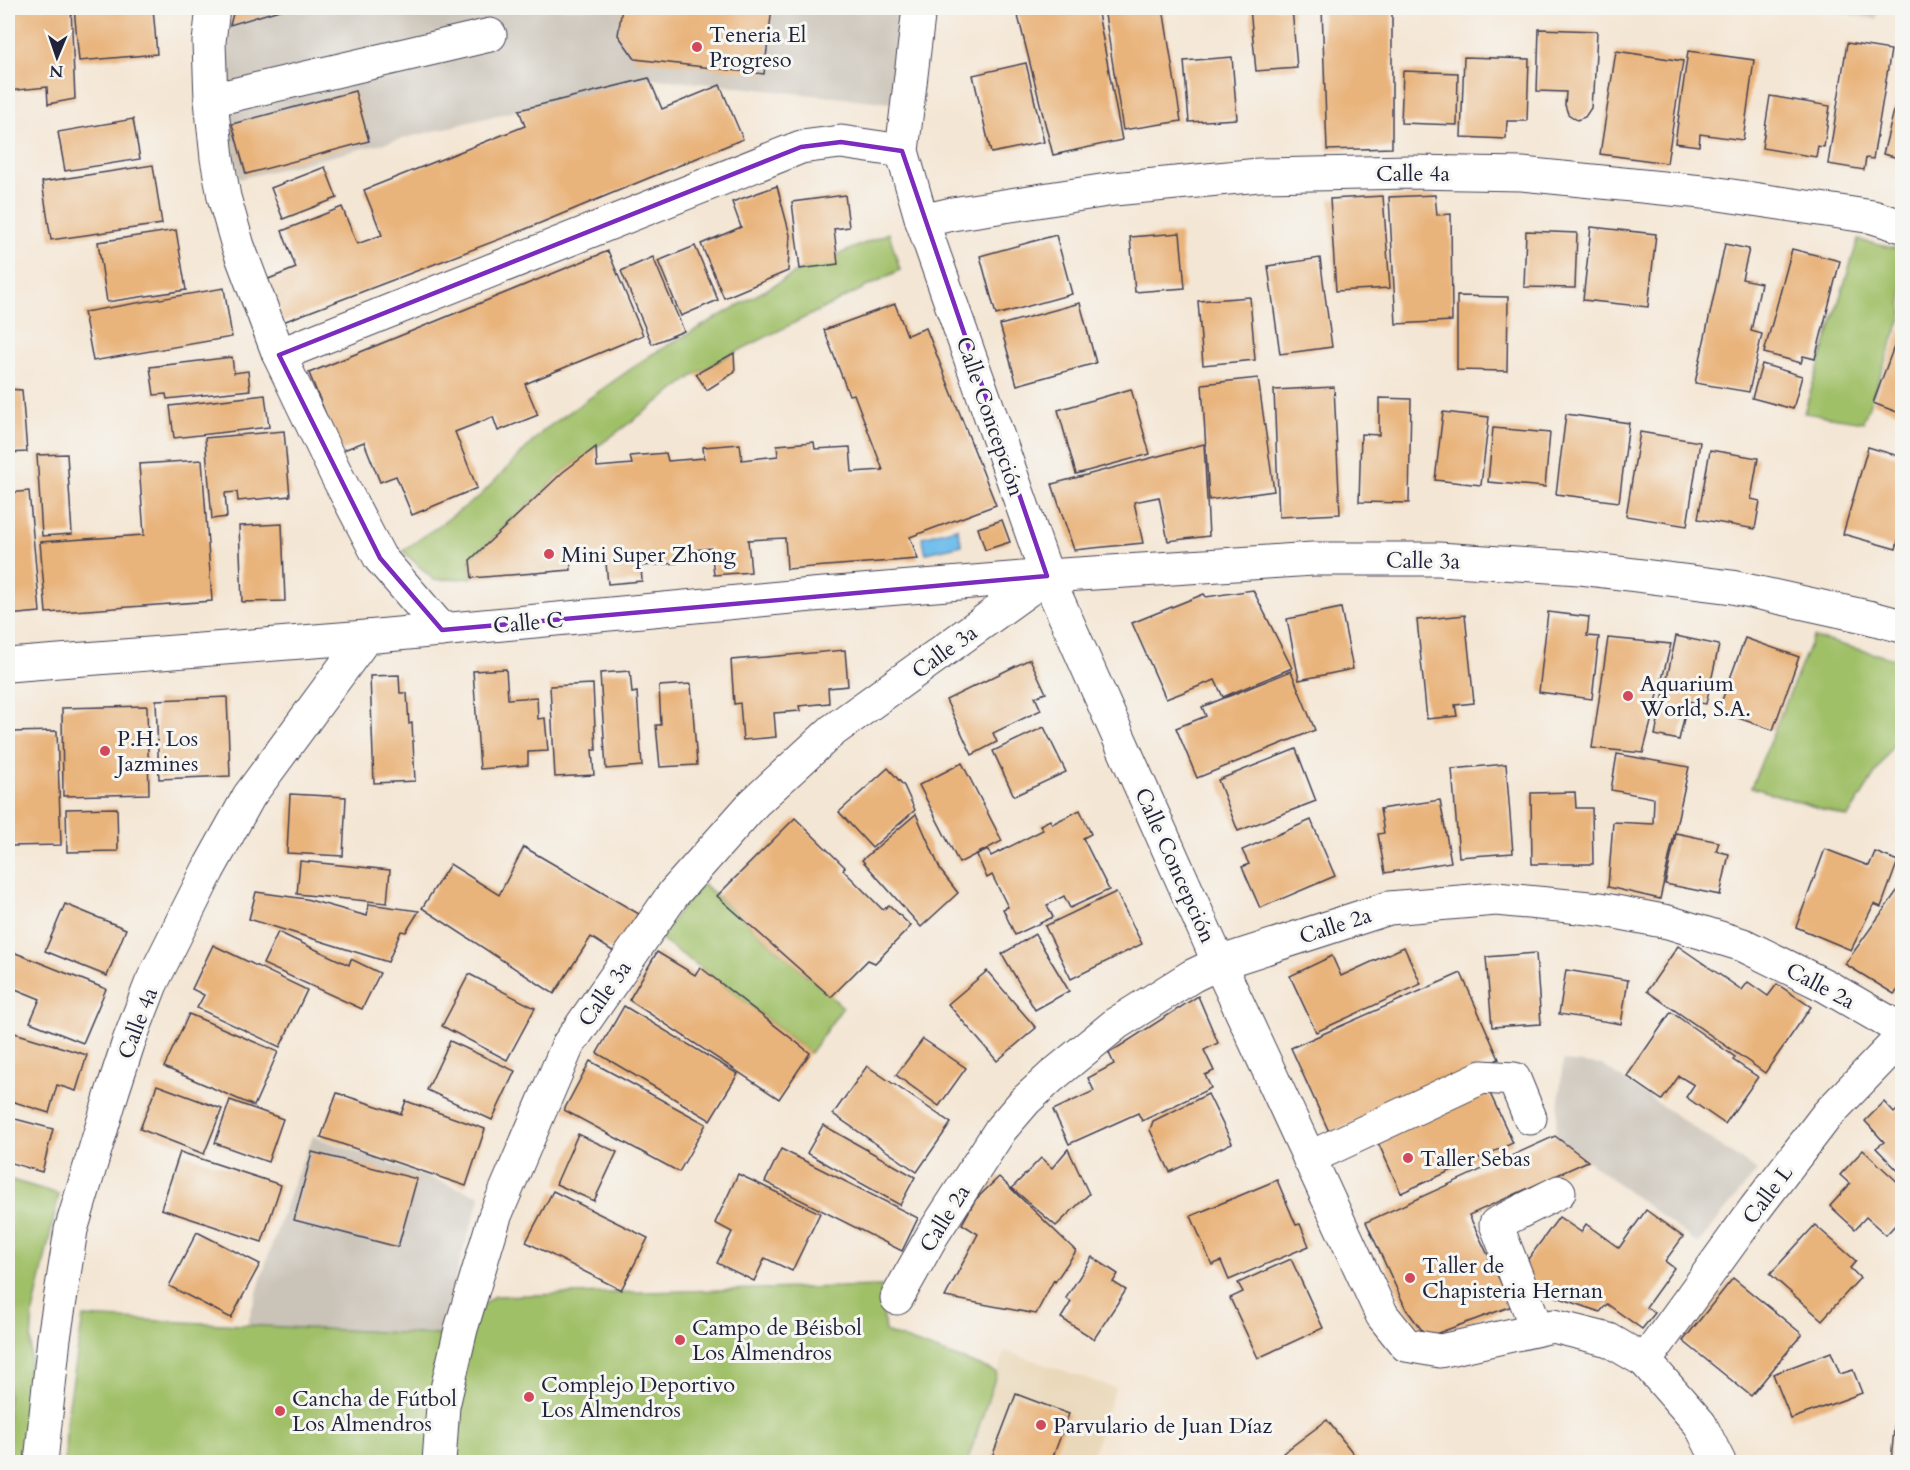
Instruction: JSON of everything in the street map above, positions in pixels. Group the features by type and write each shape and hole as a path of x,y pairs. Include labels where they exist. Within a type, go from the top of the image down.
{"street":[{"path":"213,8 209,42 211,100 225,197 238,246 279,355 336,474 380,558 442,630"},
{"name":"Calle Concepción","path":"919,8 902,151 922,221 1047,576 1219,963 1382,1315 1406,1345 1440,1351 1553,1326 1609,1340 1645,1361 1700,1424 1719,1462"},
{"path":"211,100 490,35"},
{"path":"279,355 801,147 841,142 902,151"},
{"name":"Calle 4a","path":"922,221 952,214 1125,188 1259,175 1411,172 1522,174 1712,193 1873,217 1902,226"},
{"name":"Calle 3a","path":"439,1462 443,1406 461,1329 495,1216 568,1045 674,892 754,803 832,731 1047,576 1313,560 1438,559 1579,568 1732,586 1868,616 1902,626"},
{"name":"Calle C","path":"8,665 366,637 812,595 1047,576"},
{"name":"Calle 4a","path":"41,1462 54,1338 72,1230 119,1070 151,984 208,870 249,796 366,637"},
{"name":"Calle 2a","path":"897,1298 933,1234 1001,1129 1025,1101 1051,1077 1117,1023 1192,976 1219,963 1389,908 1496,899 1600,909 1668,922 1743,945 1827,986 1902,1030"},
{"name":"Calle L","path":"1645,1361 1755,1209 1827,1115 1902,1037"},
{"path":"1309,1158 1482,1077 1514,1079 1530,1118"},
{"path":"1537,1329 1497,1224 1559,1192"}],"highlighted area":[{"path":"841,142 902,151 1047,576 442,630 380,558 279,355 801,147"}],"shaded area":[{"path":"235,8 903,8 892,103 649,78 239,179 225,97 227,48"},
{"path":"1819,8 1879,8 1876,19"},
{"path":"1563,1061 1602,1065 1757,1171 1698,1244 1555,1136"},
{"path":"313,1136 481,1196 460,1259 441,1336 247,1325 292,1187"},
{"name":"Parvulario de Juan Díaz","path":"1005,1351 1115,1388 1090,1462 967,1462"}],"green space":[{"path":"889,233 900,270 696,374 563,472 470,560 472,578 434,580 403,551 480,496 544,430 651,355 797,272"},
{"path":"1858,240 1902,250 1902,316 1863,422 1804,413"},
{"path":"1813,637 1902,661 1902,731 1848,817 1751,787"},
{"path":"703,884 843,1007 810,1053 700,967 660,939 679,911"},
{"path":"8,1179 59,1194 33,1313 25,1462 8,1462"},
{"name":"Complejo Deportivo Los Almendros","path":"881,1286 885,1332 997,1372 967,1462 65,1462 66,1423 83,1317 441,1335 495,1296"}],"water":[{"path":"957,528 962,545 926,553 922,537"}],"building":[{"path":"8,8 71,8 75,99 48,104 47,87 8,91"},
{"path":"74,8 153,8 157,54 79,61"},
{"path":"238,8 286,8 230,25 234,10"},
{"name":"Teneria El Progreso","path":"622,8 772,8 764,74 635,59 618,35"},
{"path":"1016,8 1097,8 1122,140 1053,155"},
{"path":"1104,8 1163,8 1181,121 1123,130"},
{"path":"1250,8 1292,8 1297,68 1256,71"},
{"path":"1322,8 1392,8 1392,148 1327,150"},
{"path":"1539,29 1597,31 1594,93 1592,93 1591,108 1585,117 1577,120 1568,114 1565,105 1566,92 1537,91"},
{"path":"1847,43 1891,50 1873,159 1866,158 1864,170 1828,164"},
{"path":"1616,51 1683,61 1667,163 1600,154"},
{"path":"1688,51 1754,60 1743,140 1700,134 1699,146 1675,143"},
{"path":"1232,57 1237,119 1189,122 1184,61"},
{"path":"1464,57 1529,59 1527,121 1507,121 1506,139 1461,137"},
{"path":"1026,63 1044,142 991,153 973,75"},
{"path":"1403,71 1458,73 1457,125 1401,123"},
{"path":"649,78 662,109 720,85 743,139 521,231 283,322 266,280 296,268 282,231 342,207 357,244 382,235 364,190 525,126 519,110"},
{"path":"355,91 369,141 246,174 232,124"},
{"path":"1770,96 1830,106 1824,147 1818,146 1816,157 1762,148"},
{"path":"1895,107 1902,109 1902,159 1883,154"},
{"path":"133,119 140,159 65,171 58,132"},
{"path":"153,165 162,224 51,240 42,182"},
{"path":"325,167 337,198 283,219 271,188"},
{"path":"777,186 790,235 788,271 724,298 701,244 741,227 732,202"},
{"path":"845,195 849,227 834,229 838,264 800,269 792,202"},
{"path":"1435,195 1437,215 1451,214 1452,321 1396,324 1389,197"},
{"path":"1383,196 1390,288 1336,291 1330,199"},
{"path":"1591,227 1656,234 1648,307 1583,300"},
{"path":"176,230 186,290 107,302 98,242"},
{"path":"1526,231 1577,233 1575,288 1524,287"},
{"path":"1180,233 1185,288 1135,292 1130,237"},
{"path":"1056,235 1072,294 996,315 980,256"},
{"path":"1725,244 1749,249 1742,279 1761,283 1751,331 1762,334 1749,392 1695,383"},
{"path":"695,246 718,300 681,316 658,261"},
{"path":"1792,249 1840,261 1815,359 1803,356 1801,363 1764,353"},
{"path":"608,251 643,335 525,384 538,415 498,431 493,417 455,432 477,488 412,515 396,476 380,482 364,442 341,451 309,373"},
{"path":"653,257 684,331 652,344 621,271"},
{"path":"1320,258 1332,347 1280,354 1268,266"},
{"path":"9,263 14,313 8,312"},
{"path":"224,288 232,337 93,361 84,312"},
{"path":"1457,296 1508,297 1507,371 1457,370"},
{"path":"1250,297 1255,360 1203,365 1198,301"},
{"path":"1080,303 1096,363 1017,385 1000,325"},
{"path":"895,304 907,335 926,328 996,505 910,537 918,559 787,569 785,538 748,540 751,572 714,575 711,548 676,552 677,563 641,566 642,581 608,584 605,553 570,556 571,570 472,578 470,560 563,472 596,447 597,467 632,464 630,456 666,453 668,461 704,458 703,447 740,444 742,460 778,456 777,445 814,442 815,449 850,447 852,472 883,470 854,394 849,395 824,330"},
{"path":"1902,325 1902,414 1873,403"},
{"path":"734,353 735,372 707,390 696,374"},
{"path":"232,357 234,373 248,371 250,390 167,399 166,394 154,395 150,367"},
{"path":"1762,364 1802,376 1793,409 1752,398"},
{"path":"1258,378 1274,491 1209,500 1202,384"},
{"path":"1334,387 1340,514 1279,517 1274,390"},
{"path":"8,389 22,390 27,452 8,453"},
{"path":"1131,389 1150,454 1076,474 1058,410"},
{"path":"265,395 269,427 174,438 170,406"},
{"path":"1379,398 1411,399 1409,503 1359,502 1361,434 1379,435"},
{"path":"1443,412 1489,417 1481,485 1435,480"},
{"path":"1566,414 1629,423 1619,502 1556,494"},
{"path":"1493,428 1550,433 1545,487 1488,482"},
{"path":"284,431 290,496 238,501 237,492 225,493 227,517 212,519 205,438"},
{"path":"1640,432 1700,442 1687,526 1626,516"},
{"path":"1204,444 1209,536 1168,541 1159,497 1134,502 1143,543 1074,550 1052,484"},
{"path":"1868,447 1902,457 1902,525 1896,549 1843,534"},
{"path":"1710,450 1758,458 1751,499 1760,501 1755,529 1698,519"},
{"path":"67,454 72,534 42,536 37,455"},
{"path":"202,460 212,601 46,613 40,542 144,535 139,464"},
{"path":"29,491 40,612 8,615 8,493"},
{"path":"1002,520 1010,542 985,550 978,528"},
{"path":"282,524 285,601 242,602 239,526"},
{"path":"1253,590 1292,668 1223,697 1215,680 1166,699 1132,623 1204,594 1206,597"},
{"path":"1341,608 1353,669 1299,680 1287,619"},
{"path":"1548,612 1589,617 1587,636 1599,637 1592,699 1539,692"},
{"path":"1465,615 1474,703 1455,705 1457,716 1427,719 1417,620"},
{"path":"1676,636 1719,645 1706,704 1688,701 1679,740 1655,735"},
{"name":"Aquarium World, S.A.","path":"1608,638 1671,644 1643,753 1592,748"},
{"path":"1745,638 1799,657 1773,730 1718,711"},
{"path":"845,650 848,686 828,688 829,703 799,706 800,711 774,713 776,737 743,740 740,703 734,704 731,660"},
{"path":"1030,659 1046,693 1035,697 1041,710 993,733 997,742 972,755 946,700"},
{"path":"506,669 508,699 537,697 538,719 545,718 548,751 528,752 528,765 480,769 473,671"},
{"path":"630,671 632,693 637,692 642,766 606,769 600,673"},
{"path":"1291,671 1315,730 1197,778 1176,728 1206,716 1202,707"},
{"path":"399,675 400,693 407,693 409,724 412,723 415,781 374,783 370,676"},
{"path":"593,684 596,750 592,750 594,775 555,777 550,686"},
{"path":"691,684 697,765 660,767 656,725 661,725 659,686"},
{"path":"227,697 230,776 159,779 156,700"},
{"name":"P.H. Los Jazmines","path":"147,706 149,794 63,796 62,708"},
{"path":"1044,727 1066,772 1014,796 993,751"},
{"path":"57,731 61,845 8,846 8,732"},
{"path":"1296,749 1316,801 1238,831 1218,780"},
{"path":"1617,754 1689,767 1660,899 1608,887 1613,822 1653,824 1654,798 1611,790"},
{"path":"962,763 1002,841 959,863 919,785"},
{"path":"1506,764 1513,853 1459,857 1452,769"},
{"path":"888,768 904,786 915,810 872,848 839,812"},
{"path":"1575,792 1576,808 1592,808 1593,864 1532,864 1531,793"},
{"path":"290,794 346,797 343,856 287,853"},
{"path":"1440,800 1451,862 1385,873 1378,834 1384,833 1380,809"},
{"path":"117,808 118,851 67,852 66,809"},
{"path":"1080,810 1091,834 1083,838 1109,890 1070,908 1064,896 1047,905 1053,917 1015,935 1003,909 1008,907 992,875 987,878 977,855 988,850 991,856 1043,830 1040,825 1050,820 1052,824"},
{"path":"916,814 941,871 958,893 921,927 862,860"},
{"path":"795,818 845,867 843,870 883,910 889,905 911,926 875,963 868,960 831,997 717,896"},
{"path":"1311,820 1335,876 1260,908 1242,867 1249,864 1242,850"},
{"path":"1676,833 1719,842 1716,851 1729,854 1720,895 1665,884"},
{"path":"524,847 639,914 614,952 591,937 554,994 422,908 450,864 499,895"},
{"path":"1825,849 1869,866 1875,852 1898,861 1881,907 1874,904 1851,950 1796,927"},
{"path":"300,861 390,870 387,903 297,894"},
{"path":"1902,884 1902,986 1894,994 1845,964"},
{"path":"256,892 306,899 367,916 369,904 419,911 406,932 401,931 388,962 249,919"},
{"path":"1116,892 1142,944 1071,979 1045,926"},
{"path":"65,904 126,929 107,976 45,951"},
{"path":"278,932 349,965 351,959 380,973 362,1009 263,964"},
{"path":"1035,934 1069,991 1035,1010 1002,954"},
{"path":"213,945 307,990 280,1047 197,1008 204,995 192,989"},
{"path":"1678,946 1742,990 1748,982 1768,996 1777,984 1811,1007 1765,1073 1647,991"},
{"path":"1404,947 1421,984 1316,1032 1290,976 1332,956 1341,976"},
{"path":"8,950 106,989 83,1043 30,1022 40,999 8,986"},
{"path":"657,952 695,975 700,967 810,1053 779,1099 629,1000"},
{"path":"1536,953 1541,1024 1492,1027 1486,957"},
{"path":"1566,970 1628,980 1621,1024 1559,1014"},
{"path":"987,971 1036,1028 997,1061 948,1004"},
{"path":"1461,973 1499,1059 1330,1134 1291,1048"},
{"path":"469,974 535,1008 507,1060 442,1026"},
{"path":"1198,996 1218,1043 1204,1050 1214,1071 1205,1075 1211,1088 1142,1121 1138,1113 1069,1144 1053,1110 1094,1091 1088,1078 1114,1064 1109,1053"},
{"path":"624,1006 738,1074 710,1120 597,1053"},
{"path":"1671,1012 1735,1057 1733,1060 1758,1077 1725,1124 1686,1097 1694,1085 1679,1076 1662,1100 1627,1076"},
{"path":"189,1014 278,1052 254,1106 164,1067"},
{"path":"8,1031 87,1055 76,1091 57,1085 49,1113 8,1100"},
{"path":"923,1039 966,1068 939,1106 896,1075"},
{"path":"450,1041 515,1071 492,1120 427,1090"},
{"path":"590,1061 706,1124 679,1172 564,1110"},
{"path":"867,1066 951,1123 917,1172 833,1114"},
{"path":"157,1085 222,1109 204,1154 140,1129"},
{"path":"1487,1087 1513,1143 1401,1193 1376,1138"},
{"path":"337,1093 401,1114 406,1101 485,1129 466,1186 321,1137"},
{"path":"1208,1094 1232,1143 1170,1172 1150,1130 1153,1121"},
{"path":"230,1100 283,1119 268,1162 215,1143"},
{"path":"1884,1102 1894,1113 1902,1105 1902,1175 1876,1148 1884,1142 1865,1121"},
{"path":"8,1117 53,1129 42,1172 8,1162"},
{"path":"823,1125 915,1177 900,1205 807,1153"},
{"path":"578,1134 617,1152 594,1201 556,1184"},
{"path":"1555,1136 1588,1161 1469,1215 1512,1306 1427,1337 1406,1309 1366,1222"},
{"path":"781,1149 918,1218 902,1251 765,1182"},
{"path":"1068,1149 1089,1194 1056,1226 1012,1188 1041,1158 1052,1168"},
{"path":"1863,1150 1902,1186 1902,1225 1899,1221 1886,1235 1866,1217 1855,1229 1830,1206 1850,1184 1840,1175"},
{"path":"180,1152 281,1185 262,1242 161,1209"},
{"path":"312,1152 417,1179 398,1247 294,1220"},
{"path":"738,1174 820,1213 792,1271 765,1258 754,1281 717,1263 732,1232 715,1223"},
{"path":"999,1177 1076,1251 1055,1282 1054,1280 1036,1314 945,1297 978,1234 962,1224 976,1199"},
{"path":"1277,1180 1296,1225 1300,1224 1309,1246 1229,1280 1221,1261 1212,1265 1191,1216"},
{"path":"553,1191 648,1238 621,1290 526,1242"},
{"path":"1646,1210 1683,1237 1665,1261 1674,1268 1646,1307 1655,1313 1642,1329 1607,1304 1600,1312 1557,1297 1520,1270 1559,1217 1581,1232 1586,1224 1619,1248"},
{"path":"1815,1225 1856,1261 1850,1268 1860,1278 1822,1320 1770,1274"},
{"path":"197,1232 260,1264 231,1318 169,1286"},
{"path":"1092,1257 1118,1274 1113,1282 1126,1290 1094,1339 1061,1318 1071,1302 1066,1298"},
{"path":"1291,1259 1323,1328 1258,1358 1230,1298 1243,1292 1238,1283"},
{"path":"1733,1278 1802,1334 1751,1396 1683,1341"},
{"path":"1831,1352 1840,1374 1853,1370 1862,1393 1791,1419 1773,1374"},
{"path":"1016,1394 1069,1414 1051,1462 990,1462"},
{"path":"1895,1418 1902,1419 1902,1462 1891,1462"},
{"path":"1327,1420 1360,1462 1291,1462 1283,1453"},
{"path":"1803,1456 1875,1461 1875,1462 1802,1462"}],"place":[{"name":"Teneria El Progreso","path":"697,47"},
{"name":"Mini Super Zhong","path":"549,554"},
{"name":"Aquarium World, S.A.","path":"1628,696"},
{"name":"P.H. Los Jazmines","path":"105,751"},
{"name":"Taller Sebas","path":"1408,1158"},
{"name":"Taller de Chapisteria Hernan","path":"1410,1278"},
{"name":"Campo de Béisbol Los Almendros","path":"680,1340"},
{"name":"Complejo Deportivo Los Almendros","path":"529,1397"},
{"name":"Cancha de Fútbol Los Almendros","path":"280,1411"},
{"name":"Parvulario de Juan Díaz","path":"1041,1425"}]}
